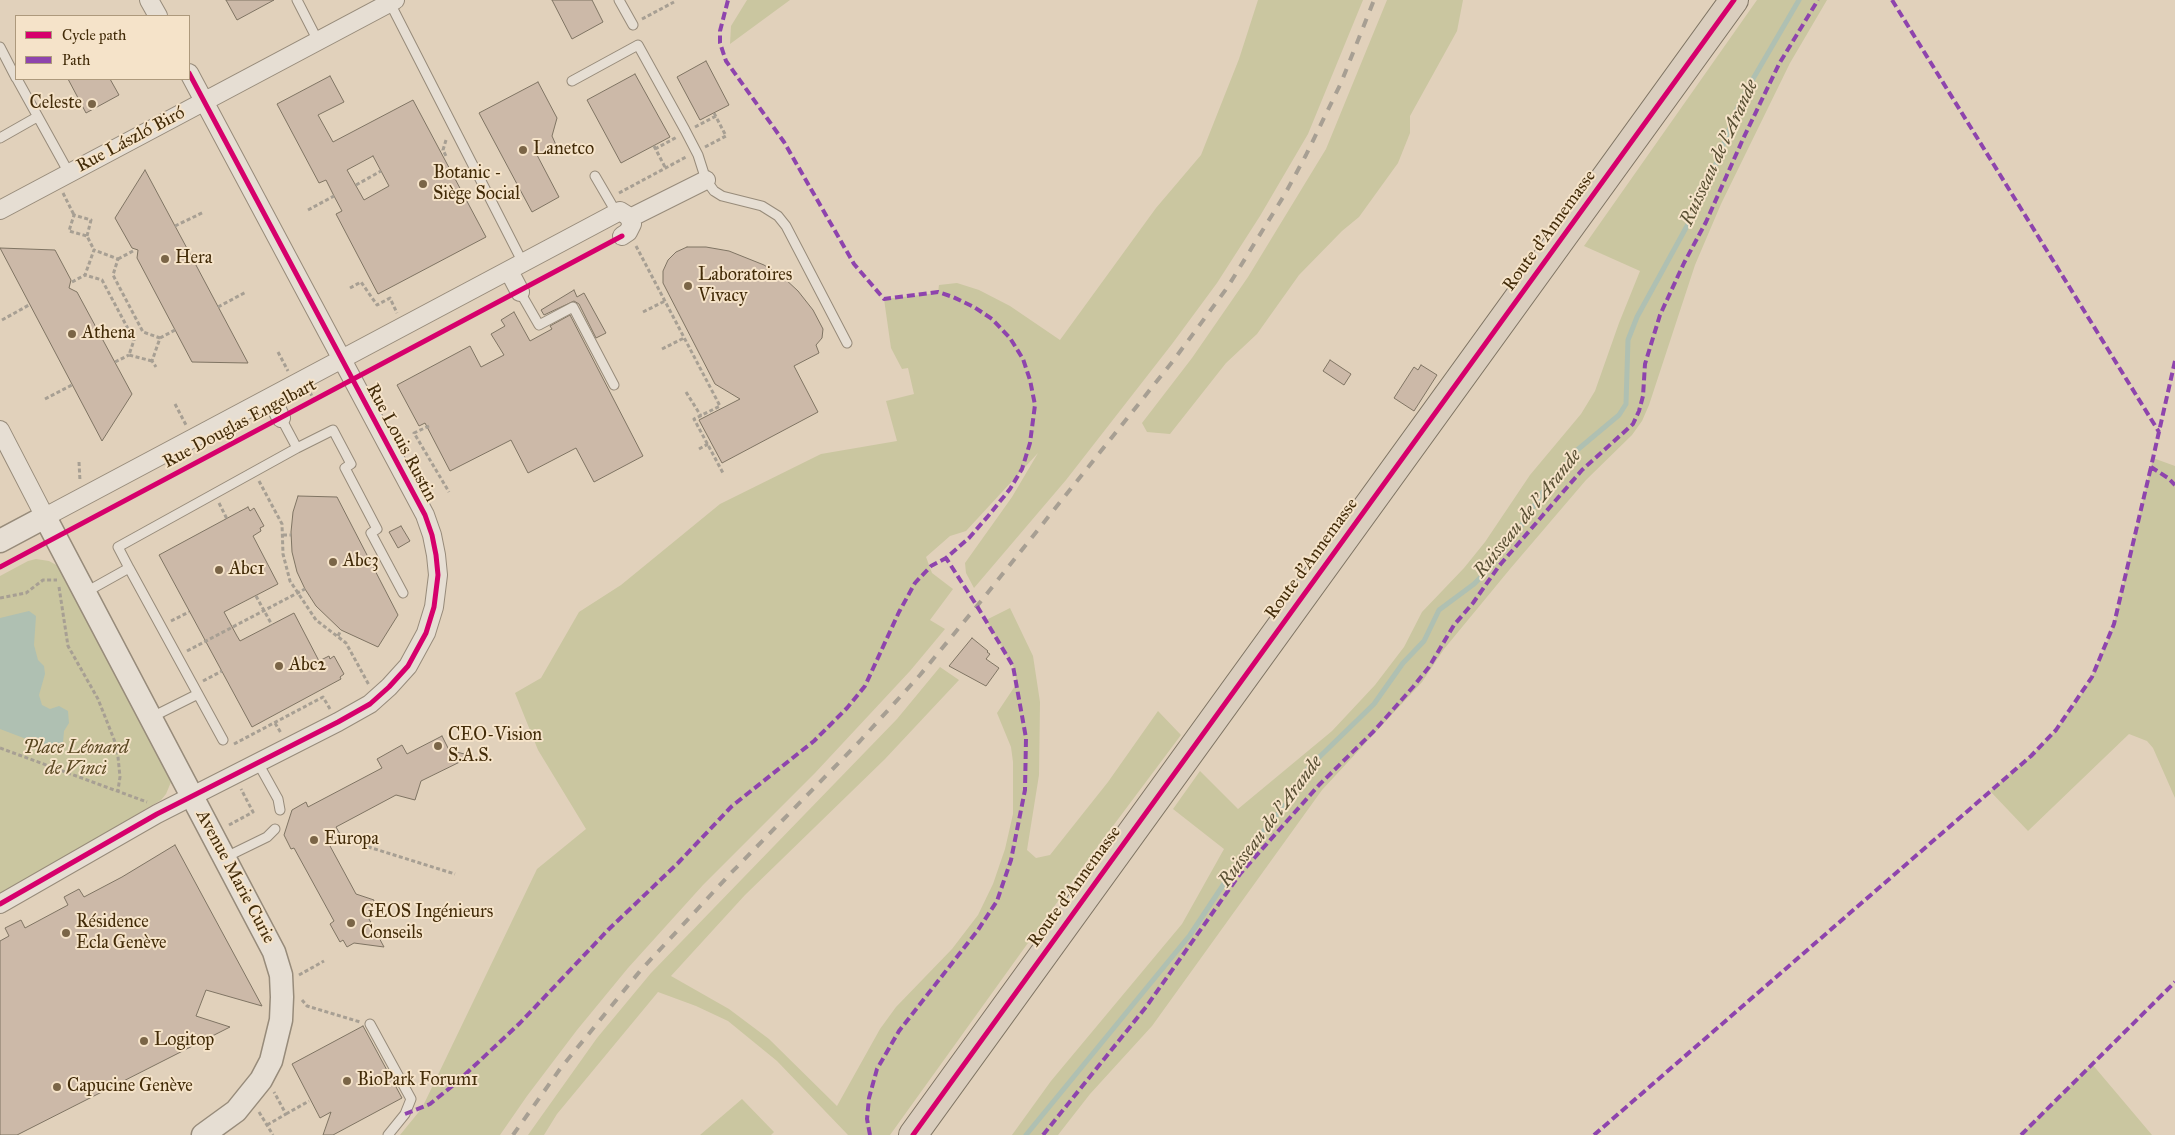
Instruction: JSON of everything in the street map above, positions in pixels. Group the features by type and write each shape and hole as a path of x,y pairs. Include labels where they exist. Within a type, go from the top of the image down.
{"main road":[{"name":"Route d'Annemasse","path":"913,1135 1734,0"}],"street":[{"path":"150,0 158,15"},
{"name":"Rue László Biró","path":"0,210 392,1"},
{"name":"Rue Louis Rustin","path":"0,904 156,814 338,722 376,699 402,674 414,657 426,633 434,607 438,575 436,556 432,535 420,505 190,75"},
{"name":"Rue Douglas Engelbart","path":"45,517 516,267 706,180"},
{"path":"516,267 520,292"},
{"path":"271,398 281,418"},
{"path":"0,430 45,517 0,541"},
{"name":"Avenue Marie Curie","path":"45,517 271,945 281,975 282,1020 277,1043 265,1073 249,1096 231,1116 203,1135"}],"lane":[{"path":"297,0 318,41"},
{"path":"619,0 632,24"},
{"path":"392,1 516,267"},
{"path":"572,81 638,45 696,152 706,180 714,191 722,196 762,206 778,216 786,226 847,343"},
{"path":"0,47 15,74"},
{"path":"18,80 63,176"},
{"path":"0,138 37,117"},
{"path":"595,176 621,220"},
{"path":"520,292 539,325 573,306 614,384"},
{"path":"281,418 297,448"},
{"path":"226,744 118,548 297,448 333,430 351,464 345,468 377,529 371,533 403,593"},
{"path":"86,592 129,568"},
{"path":"152,717 198,694"},
{"path":"258,763 278,800 280,810"},
{"path":"225,857 267,837 275,829"},
{"path":"370,1024 411,1099 405,1114 388,1135"}],"path":[{"path":"632,24 674,2"},
{"path":"714,113 726,136 666,169 621,220 720,406 694,419 723,473"},
{"path":"446,156 443,150 448,134"},
{"path":"654,146 666,169"},
{"path":"356,185 381,171"},
{"path":"63,176 74,215 69,231 86,236 94,250 118,258"},
{"path":"308,210 334,196"},
{"path":"175,226 204,212"},
{"path":"74,215 91,220 86,236"},
{"path":"72,282 85,275 94,250"},
{"path":"133,250 118,258 113,274 143,332 160,338"},
{"path":"85,275 102,280 134,340 129,355"},
{"path":"350,288 361,282 377,305 390,298 404,327"},
{"path":"218,307 246,292"},
{"path":"643,312 665,301"},
{"path":"2,320 30,306"},
{"path":"152,361 160,338 175,330"},
{"path":"662,349 684,338"},
{"path":"115,362 129,355 152,361 156,367"},
{"path":"45,399 72,385"},
{"path":"686,392 701,416"},
{"path":"175,404 193,438"},
{"path":"429,426 414,433 449,492"},
{"path":"699,449 708,444"},
{"path":"79,462 81,486"},
{"path":"258,479 282,524 283,554 290,581 316,620 346,643 376,699"},
{"path":"218,500 227,519"},
{"path":"283,535 291,535"},
{"path":"0,598 26,593 43,580 54,579 59,582"},
{"path":"59,582 64,579"},
{"path":"59,582 68,646 98,699 117,747 120,776 118,790"},
{"path":"187,652 305,588"},
{"path":"256,596 272,625"},
{"path":"171,622 189,612"},
{"path":"338,636 342,630"},
{"path":"202,682 222,671"},
{"path":"226,744 323,697 338,722"},
{"path":"0,748 151,803 156,814"},
{"path":"224,827 253,812 233,775"},
{"path":"343,839 455,874"},
{"path":"281,985 324,961"},
{"path":"320,1010 345,1017"},
{"path":"265,1073 286,1114"},
{"path":"249,1096 273,1135"},
{"path":"267,1125 309,1101"}],"green space":[{"path":"747,0 790,0 730,44 731,26"},
{"path":"1258,0 1363,0 1308,134 1260,216 1217,283 1172,344 1066,480 974,588 966,573 965,563 1012,497 1038,453 966,531 950,536 926,557 932,573 953,589 930,620 945,629 910,671 815,773 703,885 628,968 577,1030 500,1135 400,1135 422,1108 537,869 586,829 538,750 515,693 541,678 579,612 621,585 720,504 821,454 897,441 886,401 914,394 908,368 902,369 891,348 884,299 938,293 939,285 957,283 979,290 1010,306 1060,340 1156,208 1201,155 1239,59"},
{"path":"1387,0 1463,0 1457,31 1410,116 1410,133 1398,163 1359,217 1342,231 1299,275 1257,334 1226,363 1170,434 1147,432 1142,423 1192,358 1248,277 1326,149"},
{"path":"1757,0 1827,0 1790,63 1721,204 1695,265 1642,421 1632,435 1586,480 1510,569 1444,649 1422,682 1322,790 1152,1026 1090,1094 1058,1135 1012,1135 1051,1081 1182,924 1224,849 1173,809 1200,771 1238,809 1332,731 1375,685 1404,647 1422,612 1464,568 1485,542 1530,475 1581,414 1595,391 1640,271 1584,246"},
{"path":"2153,458 2175,466 2175,798 2153,748 2147,741 2129,734 2028,831 1990,791 2031,756 2056,730 2083,692 2097,667 2114,624"},
{"name":"Place Léonard de Vinci","path":"36,559 49,561 60,567 170,774 171,782 161,800 0,895 0,576 28,561"},
{"path":"1010,608 1033,656 1040,702 1039,775 1027,850 1036,858 1050,855 1108,782 1158,711 1181,735 1089,858 890,1135 848,1135 777,1061 728,1021 696,1006 658,992 557,1114 544,1135 528,1135 597,1038 651,973 897,719 940,667 959,680 885,759 745,895 671,976 729,1009 769,1039 837,1106 880,1029 896,1007 952,949 978,915 993,884 1005,849 1013,814 1013,762 1011,747 997,713 1017,683 1013,666 986,620"},
{"path":"2092,1064 2152,1135 2021,1135"},
{"path":"742,1099 774,1132 771,1135 700,1135"}],"shaded area":[{"path":"29,611 36,616 34,645 38,660 44,666 45,674 39,695 42,705 50,709 59,706 68,711 69,723 64,731 63,743 55,750 0,729 0,618"}],"building":[{"path":"226,0 274,0 237,20"},
{"path":"552,0 592,0 603,22 572,39"},
{"path":"706,61 729,105 700,120 677,77"},
{"path":"635,74 670,137 621,163 587,100"},
{"name":"Botanic - Siège Social","path":"330,76 344,102 318,115 333,142 413,100 486,237 378,294 336,214 342,211 326,180 319,183 277,104","holes":["373,156 389,186 364,200 347,170"]},
{"name":"Celeste","path":"69,80 111,80 119,95 86,113"},
{"name":"Lanetco","path":"538,82 557,118 552,136 556,145 537,155 559,197 532,212 479,113"},
{"name":"Hera","path":"145,170 248,363 192,362 137,258 138,250 132,248 115,218"},
{"path":"687,247 706,247 729,251 764,265 784,278 798,291 813,310 823,329 822,338 816,345 819,353 794,366 818,412 722,463 699,420 740,399 715,384 663,283 663,271 668,260 676,252"},
{"name":"Athena","path":"0,248 55,250 71,280 69,288 77,292 132,394 102,441"},
{"path":"574,290 577,297 584,293 606,333 596,338 579,304 574,301 544,315 541,310"},
{"path":"514,312 530,341 552,329 550,326 570,315 643,456 594,482 576,448 528,473 511,440 450,471 425,423 419,426 397,385 470,346 481,367 504,355 491,334 505,326 501,320"},
{"path":"1330,360 1351,374 1344,385 1323,371"},
{"path":"1421,365 1437,375 1414,411 1394,398 1414,367 1418,370"},
{"name":"Abc3","path":"298,496 337,497 398,615 378,647 341,630 316,606 305,589 297,572 292,552 293,512"},
{"path":"248,507 250,511 254,508 264,526 260,528 261,531 253,536 278,584 224,612 237,636 240,641 294,613 319,661 329,656 330,659 334,656 344,674 340,677 341,679 252,727 159,555"},
{"path":"401,526 410,541 398,548 389,532"},
{"path":"972,638 990,654 986,659 999,668 986,686 949,666"},
{"name":"Europa","path":"442,736 449,750 472,756 421,781 415,800 396,795 336,827 343,839 330,846 356,894 374,900 369,919 384,947 354,943 347,947 343,940 340,942 330,924 334,921 294,848 291,849 284,835 292,810 306,802 308,807 382,768 377,759 402,745 407,754"},
{"path":"175,845 262,1006 206,990 196,1016 230,1027 17,1135 0,1135 0,941 9,936 5,928 21,920 25,928 68,905 64,897 79,889 84,897"},
{"name":"BioPark Forum1","path":"363,1026 402,1098 333,1135 323,1135 331,1112 320,1118 292,1064"}],"waterway":[{"name":"Ruisseau de l'Arande","path":"1026,1135 1190,935 1241,858 1286,804 1308,768 1374,704 1403,663 1424,641 1439,610 1474,584 1489,569 1524,522 1542,493 1576,451 1619,415 1626,404 1628,340 1637,317 1704,195 1737,109 1799,0"}],"railway":[{"path":"513,1135 560,1069 640,971 731,873 860,741 920,675 1173,361 1227,288 1285,194 1341,83 1374,0"}],"marked path":[{"path":"405,1114 430,1104 456,1083 520,1023 608,930 678,863 732,806 814,741 847,708 865,686 899,612 915,583 931,566 946,558 969,538 989,515 1010,489 1022,469 1030,443 1035,405 1030,380 1023,359 1010,338 992,319 974,307 938,292 884,299 854,264 784,142 726,61 720,43 720,31 728,0"},
{"path":"1043,1135 1146,1007 1240,874 1319,785 1374,731 1413,687 1429,667 1454,625 1473,603 1499,566 1582,470 1633,424 1643,396 1645,364 1660,315 1684,263 1706,222 1779,64 1818,0"},
{"path":"1892,0 2159,432"},
{"path":"2175,361 2151,467 2175,485"},
{"path":"1594,1135 2031,756 2056,730 2092,677 2114,624 2151,467"},
{"path":"870,1135 867,1119 869,1098 877,1069 899,1031 978,930 997,901 1011,860 1025,790 1026,738 1013,666 946,558"},
{"path":"2021,1135 2175,982"}],"cycle path":[{"path":"913,1135 1734,0"},
{"path":"0,904 157,814 370,704 408,666 426,633 434,607 438,575 432,535 425,515 190,75"},
{"path":"0,567 622,236"}],"place":[{"name":"Celeste","path":"92,104"},
{"name":"Lanetco","path":"523,150"},
{"name":"Botanic - Siège Social","path":"423,184"},
{"name":"Hera","path":"165,259"},
{"name":"Laboratoires Vivacy","path":"688,286"},
{"name":"Athena","path":"72,334"},
{"name":"Abc3","path":"333,562"},
{"name":"Abc1","path":"219,570"},
{"name":"Abc2","path":"279,666"},
{"name":"CEO-Vision S.A.S.","path":"438,746"},
{"name":"Europa","path":"314,840"},
{"name":"GEOS Ingénieurs Conseils","path":"351,923"},
{"name":"Résidence Ecla Genève","path":"66,933"},
{"name":"Logitop","path":"144,1041"},
{"name":"BioPark Forum1","path":"347,1081"},
{"name":"Capucine Genève","path":"57,1087"}]}
